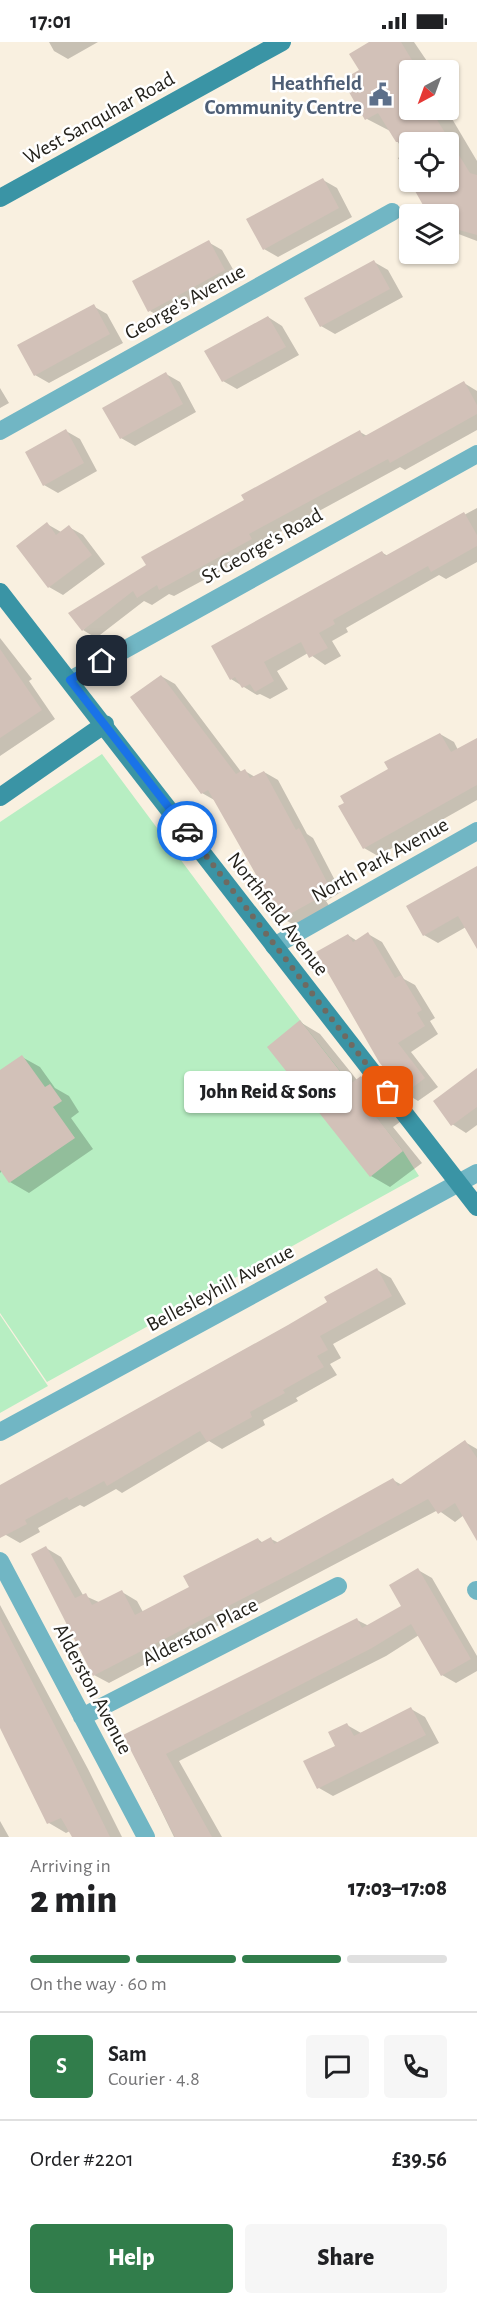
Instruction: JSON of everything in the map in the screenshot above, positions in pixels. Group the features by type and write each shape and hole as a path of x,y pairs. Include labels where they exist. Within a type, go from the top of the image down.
{"street":[{"name":"West Sanquhar Road","path":"0,198 282,42"},
{"name":"George's Avenue","path":"0,431 392,213"},
{"name":"St George's Road","path":"70,680 477,454"},
{"name":"Northfield Avenue","path":"0,592 105,724 273,946 477,1207"},
{"path":"0,797 105,724"},
{"name":"North Park Avenue","path":"273,946 477,831"},
{"name":"Bellesleyhill Avenue","path":"0,1432 477,1173"},
{"name":"Alderston Avenue","path":"0,1561 146,1837"},
{"name":"Alderston Place","path":"82,1717 338,1586"}],"green space":[{"path":"102,754 300,1020 403,1151 419,1176 47,1382 0,1313 0,822"},
{"path":"0,1315 48,1386 0,1413"}],"building":[{"name":"Heathfield Community Centre","path":"369,42 401,42 412,60 399,60 399,120 437,120 445,132 399,132 399,142 396,142 378,113 365,120 342,80 359,70 349,54"},
{"name":"Heathfield Community Centre","path":"459,155 470,173 477,175 477,235 459,230 459,204 422,204 416,192 459,192"},
{"path":"323,178 339,208 263,250 246,219"},
{"path":"209,240 225,270 148,312 132,281"},
{"path":"374,260 390,289 320,327 304,298"},
{"path":"94,304 110,334 34,376 17,345"},
{"path":"268,316 286,347 222,382 204,351"},
{"path":"166,372 183,404 120,439 102,408"},
{"path":"464,381 477,405 477,414 390,463 388,459 249,534 252,539 159,590 157,585 137,598 133,591 82,631 68,613 146,565 141,557 244,500 241,495 360,430 363,437"},
{"path":"66,429 84,463 43,486 25,452"},
{"path":"464,512 477,535 477,546 431,572 428,566 333,620 335,624 319,633 328,648 309,658 301,642 264,662 274,681 255,692 250,684 242,688 235,677 230,680 211,646 382,551 385,556"},
{"path":"47,522 56,535 69,525 92,555 48,588 16,546"},
{"path":"0,649 42,710 0,738"},
{"path":"161,675 236,774 245,769 250,778 264,771 296,830 299,828 328,884 313,892 317,899 281,919 208,790 201,794 130,697"},
{"path":"440,733 451,752 477,738 477,785 363,849 338,806 344,803 340,796 388,769 384,762"},
{"path":"477,866 477,949 458,916 423,936 406,906"},
{"path":"368,932 395,978 401,975 422,1010 417,1013 425,1026 398,1043 425,1078 404,1094 379,1062 316,952 348,934 353,942"},
{"path":"300,1020 350,1084 361,1076 385,1107 375,1115 403,1151 370,1177 267,1047"},
{"path":"22,1055 45,1087 50,1084 62,1101 53,1107 75,1138 9,1183 0,1170 0,1070"},
{"path":"477,1068 477,1107 451,1126 433,1101"},
{"path":"377,1268 392,1296 320,1336 328,1350 317,1356 324,1367 283,1390 285,1393 250,1412 252,1417 207,1442 200,1431 107,1486 104,1481 69,1500 67,1497 25,1520 27,1524 0,1538 0,1485 288,1325 327,1302 324,1297"},
{"path":"465,1440 477,1458 477,1541 455,1503 438,1514 428,1499 298,1570 93,1676 31,1554 46,1546 75,1598 86,1593 92,1605 122,1590 135,1615 189,1587 183,1576 258,1538 260,1543 271,1537 274,1544 393,1478 398,1486"},
{"path":"418,1568 471,1659 441,1676 411,1624 372,1648 166,1754 212,1837 175,1837 123,1735 357,1618 362,1628 401,1606 389,1585"},
{"path":"0,1619 110,1837 72,1837 61,1818 47,1824 0,1728"},
{"path":"411,1707 426,1735 317,1789 303,1761 335,1746 328,1732 347,1723 354,1736"}],"way so far":[{"path":"187,831 273,946 388,1092"}],"place":[{"name":"Heathfield Community Centre","path":"380,95"},
{"name":"John Reid & Sons","path":"388,1092"}],"route":[{"path":"102,661 70,680 187,831"}]}
